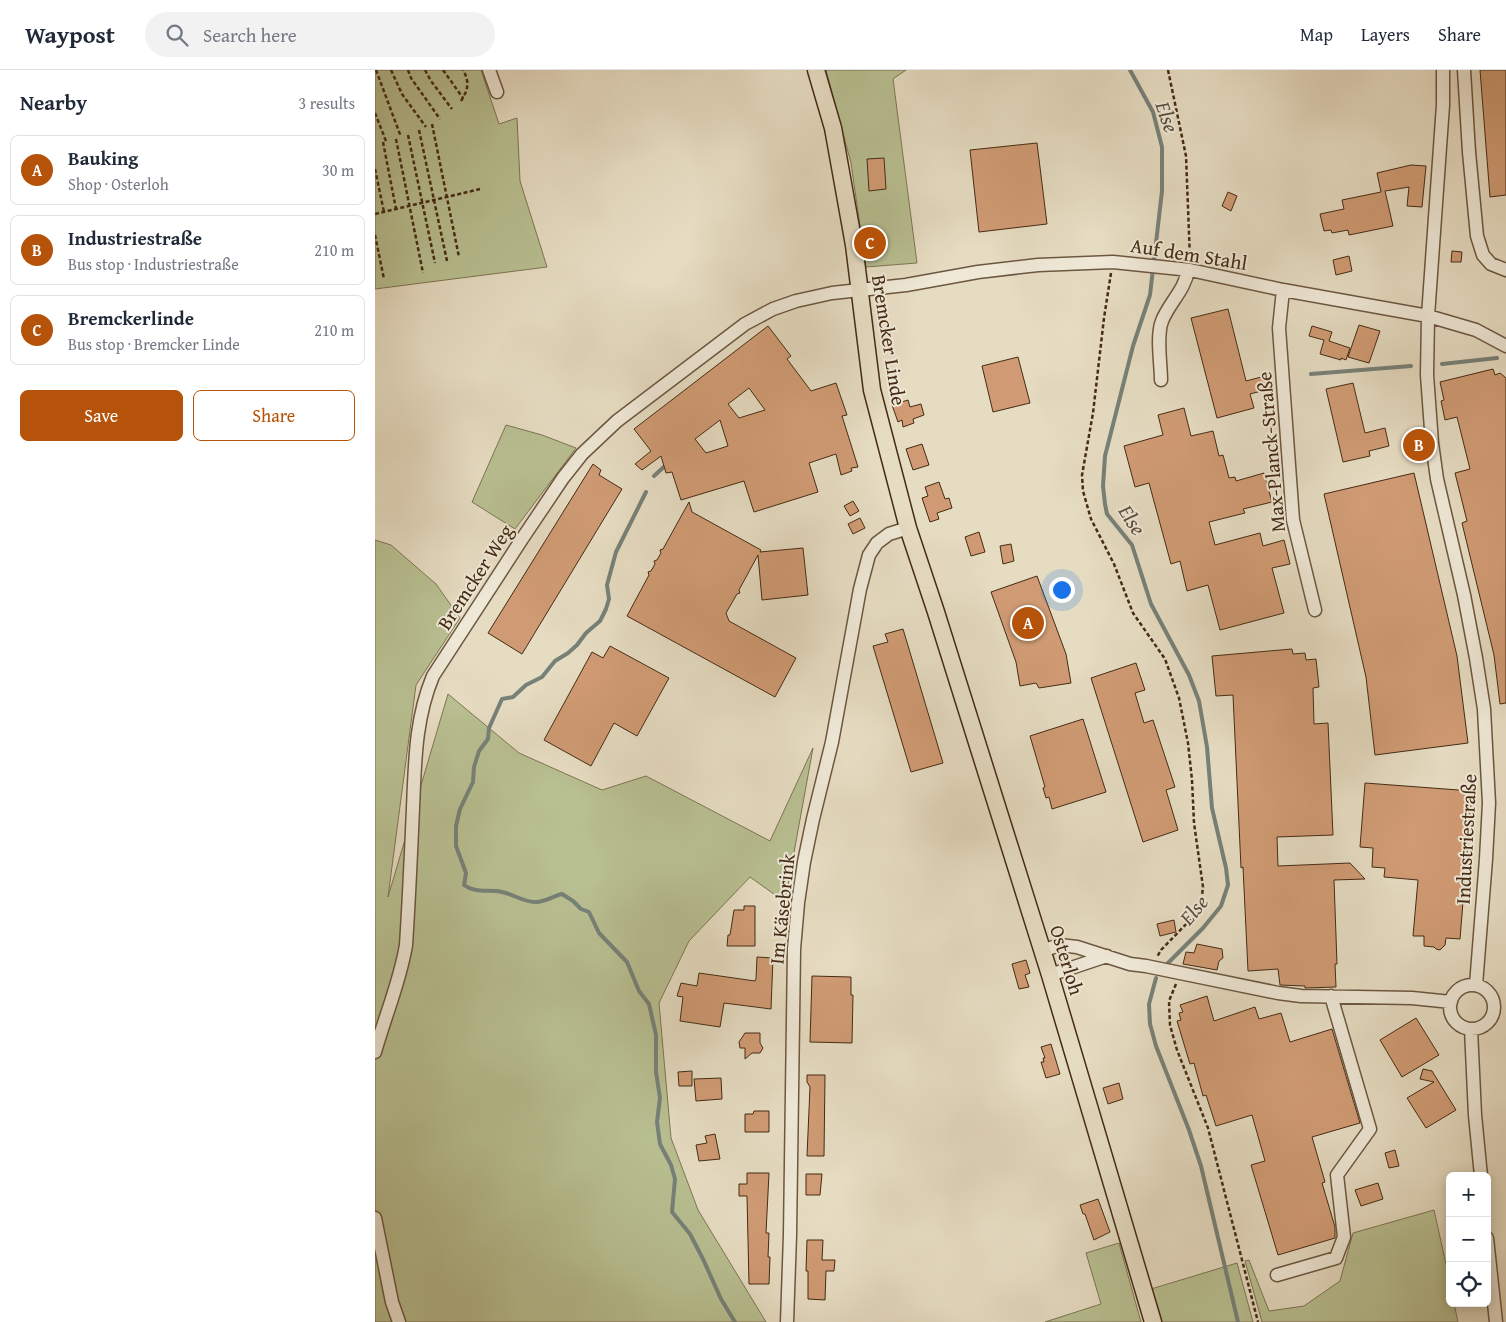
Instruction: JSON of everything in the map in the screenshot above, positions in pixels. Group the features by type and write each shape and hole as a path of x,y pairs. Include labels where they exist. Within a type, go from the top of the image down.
{"main road":[{"name":"Bremcker Linde","path":"816,70 833,128 841,170 854,245 872,390 908,528 936,612"},
{"name":"Osterloh","path":"936,612 1050,975 1153,1322"}],"street":[{"path":"489,70 497,92"},
{"name":"Industriestraße","path":"1443,70 1443,106 1428,316 1427,374 1432,443 1437,479 1464,595 1484,709 1489,804 1487,859 1476,985"},
{"path":"1464,70 1477,236 1483,254 1491,264 1506,270"},
{"name":"Auf dem Stahl","path":"859,291 978,272 1038,265 1113,262 1141,264 1189,270 1283,290 1428,316 1476,330 1506,346"},
{"path":"1161,380 1161,322 1186,281 1189,270"},
{"name":"Max-Planck-Straße","path":"1283,290 1279,328 1293,520 1315,610"},
{"name":"Bremcker Weg","path":"375,1052 392,1001 406,946 417,740 424,697 433,676 563,478 582,454 602,434 646,398 745,324 773,309 796,302 833,293 859,291"},
{"name":"Im Käsebrink","path":"787,1322 794,949 798,903 813,819 832,742 860,589 869,556 877,543 889,534 908,528"},
{"path":"1042,951 1059,945 1077,947 1130,964 1278,993 1412,998 1451,1002"},
{"path":"1050,975 1107,956"},
{"path":"1476,985 1483,988 1493,998 1493,1012 1485,1025 1471,1029 1455,1020 1451,1002 1454,994 1460,988 1476,985"},
{"path":"1277,1275 1336,1258 1344,1237 1337,1175 1370,1129 1331,996"},
{"path":"1493,1012 1506,1017"},
{"path":"1471,1029 1475,1115 1481,1172"},
{"path":"375,1218 392,1302 399,1322"},
{"path":"1490,1262 1496,1322"}],"path":[{"path":"376,70 401,138"},
{"path":"391,70 402,94 426,127"},
{"path":"408,70 411,78 440,119"},
{"path":"425,70 452,110"},
{"path":"443,70 462,100 469,84 463,70"},
{"path":"1168,70 1186,156 1189,270"},
{"path":"375,113 385,141 396,209"},
{"path":"431,124 459,258"},
{"path":"419,130 447,260"},
{"path":"407,135 435,263"},
{"path":"396,139 423,273"},
{"path":"375,169 384,212"},
{"path":"375,214 480,189"},
{"path":"375,236 384,279"},
{"path":"1110,282 1093,413 1082,475 1083,491 1091,519 1114,564 1133,613 1165,659 1179,698 1193,780 1194,823 1203,887 1201,904 1197,911 1161,950 1155,969"},
{"path":"1180,973 1169,1001 1170,1025 1177,1050 1208,1128 1257,1322"}],"green space":[{"path":"375,70 481,70 499,124 517,118 520,181 547,267 375,289"},
{"path":"826,70 906,70 893,79 917,263 866,267 851,163"},
{"path":"506,425 542,435 576,448 515,529 472,502"},
{"path":"375,540 391,545 436,584 460,618 416,685 388,897 448,694 519,753 602,790 646,776 770,841 813,748 785,902 750,877 689,941 659,1003 671,1138 698,1210 766,1322 375,1322"},
{"path":"1434,1210 1446,1264 1446,1307 1455,1307 1458,1322 1262,1322 1245,1261 1249,1260 1269,1311 1304,1306 1340,1281 1353,1233"},
{"path":"1119,1243 1141,1322 1045,1322 1101,1304 1086,1253"},
{"path":"1237,1263 1253,1322 1161,1322 1151,1289"}],"building":[{"path":"1480,70 1506,70 1506,195 1490,197"},
{"path":"1037,143 1047,224 979,232 970,150"},
{"path":"884,158 886,189 869,191 867,159"},
{"path":"1411,165 1426,166 1422,207 1407,206 1409,187 1385,191 1393,226 1349,235 1348,230 1332,233 1331,230 1324,231 1320,214 1344,209 1342,200 1381,192 1377,173"},
{"path":"1228,192 1237,196 1231,211 1222,206"},
{"path":"1452,251 1462,252 1461,262 1451,262"},
{"path":"1349,256 1352,271 1336,275 1333,260"},
{"path":"1228,309 1246,381 1265,376 1269,389 1250,394 1254,408 1217,418 1191,318"},
{"path":"1359,325 1380,331 1369,363 1348,357"},
{"path":"768,326 791,356 787,359 811,391 836,383 847,415 842,416 858,467 851,468 852,471 841,475 836,454 809,463 818,492 754,512 744,481 681,500 672,472 666,473 661,456 642,470 635,464 651,451 634,429","holes":["749,388 765,410 739,418 728,404","720,420 728,446 706,453 695,439"]},
{"path":"1312,326 1332,332 1329,341 1350,348 1346,360 1320,354 1324,340 1309,336"},
{"path":"1018,357 1030,403 993,412 982,366"},
{"path":"1493,369 1495,375 1500,373 1506,378 1506,703 1500,704 1494,655 1462,523 1467,521 1455,473 1470,469 1457,417 1445,420 1441,401 1444,400 1440,382"},
{"path":"1353,383 1365,433 1385,428 1389,446 1369,451 1370,456 1343,462 1326,389"},
{"path":"908,400 910,407 921,404 924,415 913,419 914,423 903,427 902,420 898,422 892,405"},
{"path":"1184,408 1191,436 1213,431 1219,456 1223,455 1229,478 1235,477 1236,481 1264,473 1272,502 1243,509 1245,513 1209,522 1215,545 1260,533 1263,546 1284,540 1290,564 1272,568 1284,613 1220,630 1208,585 1187,591 1180,561 1171,564 1149,483 1135,487 1124,446 1163,435 1158,415"},
{"path":"922,444 929,465 913,470 906,449"},
{"path":"593,464 601,470 599,475 622,489 522,654 488,633"},
{"path":"1414,473 1457,656 1468,743 1375,755 1366,677 1324,494"},
{"path":"939,482 945,499 949,498 952,508 937,513 939,519 930,522 922,498 928,496 925,487"},
{"path":"853,501 859,511 850,516 844,506"},
{"path":"689,502 692,512 761,550 760,552 803,548 808,595 762,600 758,555 739,590 740,593 737,594 726,613 729,621 796,658 775,697 627,616 649,575 648,572 651,571 655,564 654,561 657,560 661,553 660,550 663,549"},
{"path":"860,518 865,528 853,534 848,524"},
{"path":"979,532 985,552 971,556 965,537"},
{"path":"1011,544 1014,561 1003,564 1000,546"},
{"path":"1037,576 1066,654 1071,683 1039,688 1036,683 1020,686 1016,662 991,592"},
{"path":"903,629 943,763 911,772 873,646 888,642 885,634"},
{"path":"610,646 669,678 637,736 614,723 591,766 544,740 592,652 603,658"},
{"path":"1292,649 1293,654 1305,653 1306,660 1316,659 1319,687 1313,688 1314,724 1328,723 1333,835 1277,837 1278,866 1350,863 1365,879 1334,880 1336,987 1305,988 1305,986 1280,985 1278,969 1248,971 1233,695 1216,696 1212,656"},
{"path":"1136,663 1145,690 1135,693 1144,723 1153,720 1175,787 1166,790 1178,830 1143,842 1091,678"},
{"path":"1083,719 1106,792 1052,809 1049,797 1046,798 1043,788 1045,787 1030,736"},
{"path":"1365,783 1472,791 1460,939 1446,938 1445,945 1440,950 1424,946 1424,936 1413,936 1418,880 1384,877 1385,868 1372,867 1373,848 1360,847"},
{"path":"744,906 755,906 755,946 727,946 734,910 744,910"},
{"path":"1174,920 1176,932 1160,936 1157,924"},
{"path":"1197,944 1222,949 1223,958 1219,961 1217,970 1183,964 1186,952 1194,953"},
{"path":"757,957 773,958 771,1009 724,1003 720,1027 680,1021 683,997 677,996 681,983 697,986 699,973 755,981"},
{"path":"1026,960 1030,973 1025,975 1029,987 1019,989 1012,964"},
{"path":"812,976 851,977 851,995 853,995 852,1043 810,1042"},
{"path":"1207,996 1214,1021 1255,1007 1259,1019 1281,1013 1290,1042 1332,1029 1360,1123 1312,1137 1325,1182 1322,1183 1335,1227 1335,1238 1278,1255 1251,1165 1265,1161 1252,1115 1216,1126 1206,1095 1203,1096 1194,1063 1190,1064 1177,1021 1181,1020 1179,1013 1183,1012 1180,1005"},
{"path":"1416,1018 1439,1055 1402,1077 1380,1040"},
{"path":"745,1033 760,1033 760,1043 763,1048 760,1053 752,1053 745,1059 745,1048 740,1048 739,1042"},
{"path":"1051,1044 1060,1074 1046,1078 1041,1062 1044,1062 1043,1058 1045,1058 1041,1047"},
{"path":"1423,1069 1432,1071 1456,1110 1426,1128 1407,1098 1434,1082 1420,1079"},
{"path":"692,1071 692,1086 679,1086 678,1072"},
{"path":"807,1075 825,1075 824,1156 807,1156 810,1087 807,1082"},
{"path":"721,1078 722,1099 696,1101 694,1079"},
{"path":"1119,1083 1123,1099 1108,1104 1103,1088"},
{"path":"754,1111 769,1111 769,1132 745,1132 745,1114 753,1114"},
{"path":"715,1134 720,1159 699,1161 696,1145 707,1143 705,1136"},
{"path":"1395,1150 1399,1166 1389,1168 1385,1153"},
{"path":"747,1173 769,1173 766,1233 769,1233 769,1284 749,1284 747,1196 739,1196 739,1184 747,1184"},
{"path":"806,1174 822,1174 820,1195 806,1195"},
{"path":"1378,1183 1383,1199 1361,1206 1355,1190"},
{"path":"1098,1199 1110,1232 1094,1240 1080,1205"},
{"path":"807,1240 823,1240 822,1260 835,1260 834,1271 826,1271 825,1300 808,1299 808,1271 806,1271"}],"waterway":[{"name":"Else","path":"1130,70 1153,112 1162,147 1162,191 1150,295 1133,346 1105,456 1103,486 1105,504 1107,514 1132,545 1151,604 1189,675 1199,701 1207,747 1212,808 1226,868 1228,885 1221,906 1203,928 1168,963"},
{"path":"1442,364 1497,358"},
{"path":"1311,374 1411,366"},
{"path":"654,476 667,464"},
{"path":"646,492 616,552 607,585 609,599 600,621 586,633 577,645 555,661 542,677 526,685 513,697 502,699 489,728 488,739 479,751 474,767 473,782 460,809 456,826 456,846 466,873 464,885 478,890 502,892 532,902 540,902 562,894 581,909 589,912 599,933 627,962 639,991 649,1004 656,1035 656,1072 660,1098 657,1122 660,1144 671,1165 675,1179 672,1212 690,1234 721,1299 735,1322"},
{"name":"Else","path":"1156,978 1149,1004 1150,1024 1156,1046 1201,1166 1238,1322"}],"place":[{"name":"Bremckerlinde","path":"870,243"},
{"name":"Industriestraße","path":"1419,445"},
{"name":"Bauking","path":"1028,623"}]}
